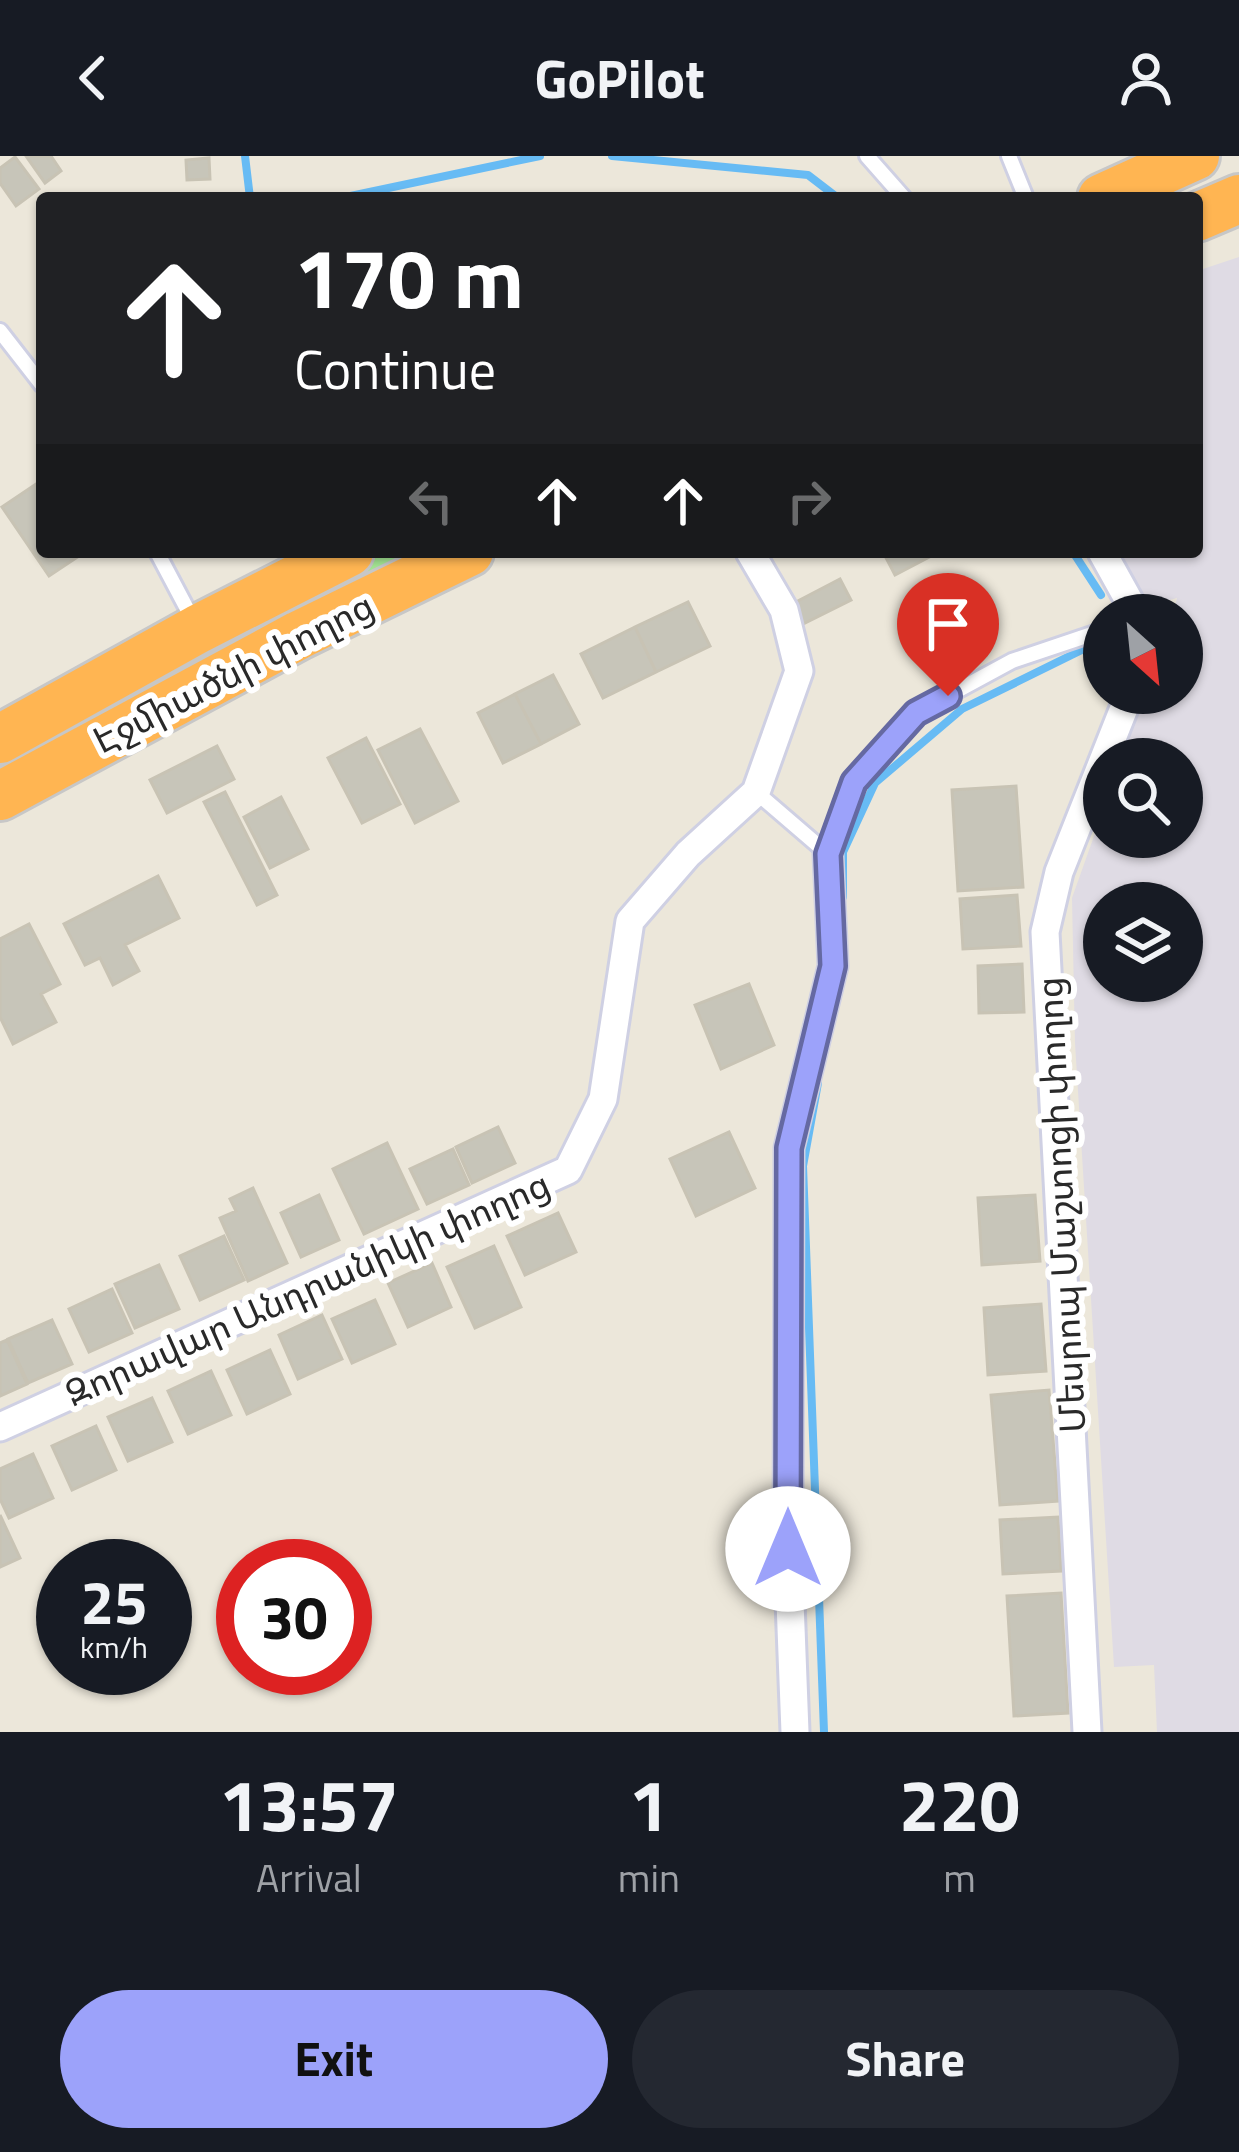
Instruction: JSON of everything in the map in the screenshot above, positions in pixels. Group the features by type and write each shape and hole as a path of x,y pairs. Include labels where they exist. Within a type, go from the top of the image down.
{"highway":[{"path":"1115,192 1196,156"},
{"path":"1203,214 1239,199"},
{"name":"Էջմիածնի փողոց","path":"0,739 338,558"},
{"name":"Էջմիածնի փողոց","path":"0,796 299,635 457,558"}],"street":[{"name":"Զորավար Անդրանիկի փողոց","path":"0,1427 568,1170 604,1099 630,921 688,854 756,792 799,671 784,610 754,558"},
{"path":"1105,558 1125,594"},
{"name":"Մեսրոպ Մաշտոցի փողոց","path":"1088,1732 1045,932 1058,872 1122,714"},
{"path":"795,1732 788,1549 789,1148 833,966 828,854"}],"lane":[{"path":"867,156 899,192"},
{"path":"1009,156 1024,192"},
{"path":"0,331 36,377"},
{"path":"161,558 198,629"},
{"path":"756,792 828,854 854,782 916,713 1012,662 1083,637"}],"shaded area":[{"path":"1239,257 1239,1732 1157,1732 1154,1665 1114,1667 1075,1043 1072,898 1086,858 1203,858 1203,738 1129,738 1137,714 1203,714 1203,594 1139,594 1124,558 1203,558 1203,269"}],"green space":[{"path":"373,558 404,558 0,772 0,755"}],"building":[{"path":"26,156 51,156 61,171 45,183"},
{"path":"15,157 39,189 16,206 0,183 0,168"},
{"path":"209,158 210,179 187,180 186,160"},
{"path":"36,484 36,557 2,507"},
{"path":"37,558 76,558 49,576"},
{"path":"886,558 928,558 895,575"},
{"path":"840,579 851,600 801,625 790,605"},
{"path":"688,602 710,646 656,672 635,627"},
{"path":"635,627 656,672 603,698 581,654"},
{"path":"553,675 579,724 541,744 515,694"},
{"path":"515,694 541,744 503,763 478,713"},
{"path":"420,729 458,801 415,823 378,750"},
{"path":"366,738 400,804 362,823 328,758"},
{"path":"217,746 234,779 167,813 150,780"},
{"path":"1016,786 1023,887 958,891 952,790"},
{"path":"225,792 277,895 257,905 204,802"},
{"path":"281,797 308,849 270,868 244,817"},
{"path":"158,876 179,918 125,945 139,971 113,985 100,958 85,965 64,924"},
{"path":"1017,895 1021,946 963,949 960,899"},
{"path":"29,924 60,984 41,994 56,1022 13,1044 0,1017 0,939"},
{"path":"1022,964 1024,1012 979,1013 978,966"},
{"path":"749,984 774,1045 721,1069 695,1005"},
{"path":"498,1127 515,1163 472,1183 456,1147"},
{"path":"729,1132 755,1188 696,1216 670,1159"},
{"path":"387,1143 418,1209 364,1234 333,1169"},
{"path":"453,1149 469,1185 427,1204 410,1169"},
{"path":"253,1188 287,1263 248,1281 220,1218 236,1211 230,1199"},
{"path":"319,1195 339,1240 301,1257 281,1213"},
{"path":"1035,1195 1040,1261 982,1265 978,1198"},
{"path":"558,1213 576,1252 525,1275 507,1236"},
{"path":"224,1236 244,1280 200,1300 180,1256"},
{"path":"494,1246 521,1307 475,1328 447,1267"},
{"path":"432,1263 451,1307 408,1327 388,1283"},
{"path":"159,1265 179,1309 135,1328 115,1284"},
{"path":"112,1289 132,1333 89,1352 69,1309"},
{"path":"375,1300 395,1344 352,1363 332,1319"},
{"path":"1041,1304 1046,1371 988,1375 984,1308"},
{"path":"322,1315 342,1359 298,1379 279,1335"},
{"path":"52,1320 72,1364 28,1383 8,1339"},
{"path":"7,1340 27,1384 0,1396 0,1343"},
{"path":"270,1350 290,1394 247,1414 227,1370"},
{"path":"211,1371 231,1415 188,1434 168,1391"},
{"path":"1049,1390 1058,1501 1000,1505 991,1395"},
{"path":"152,1398 172,1442 128,1461 108,1417"},
{"path":"96,1426 116,1470 72,1490 52,1446"},
{"path":"33,1454 53,1498 9,1518 0,1499 0,1469"},
{"path":"0,1515 20,1558 0,1567"},
{"path":"1058,1517 1061,1571 1003,1574 1000,1520"},
{"path":"1061,1593 1068,1713 1014,1716 1007,1596"}],"waterway":[{"path":"245,156 249,192"},
{"path":"369,192 540,156"},
{"path":"612,156 808,175 830,192"},
{"path":"1077,558 1100,594"},
{"path":"843,897 843,852 875,783 962,709 1083,649"},
{"path":"818,1083 803,1166 824,1732"}],"route":[{"path":"788,1549 789,1148 833,966 828,854 854,782 916,713 948,696"}]}
